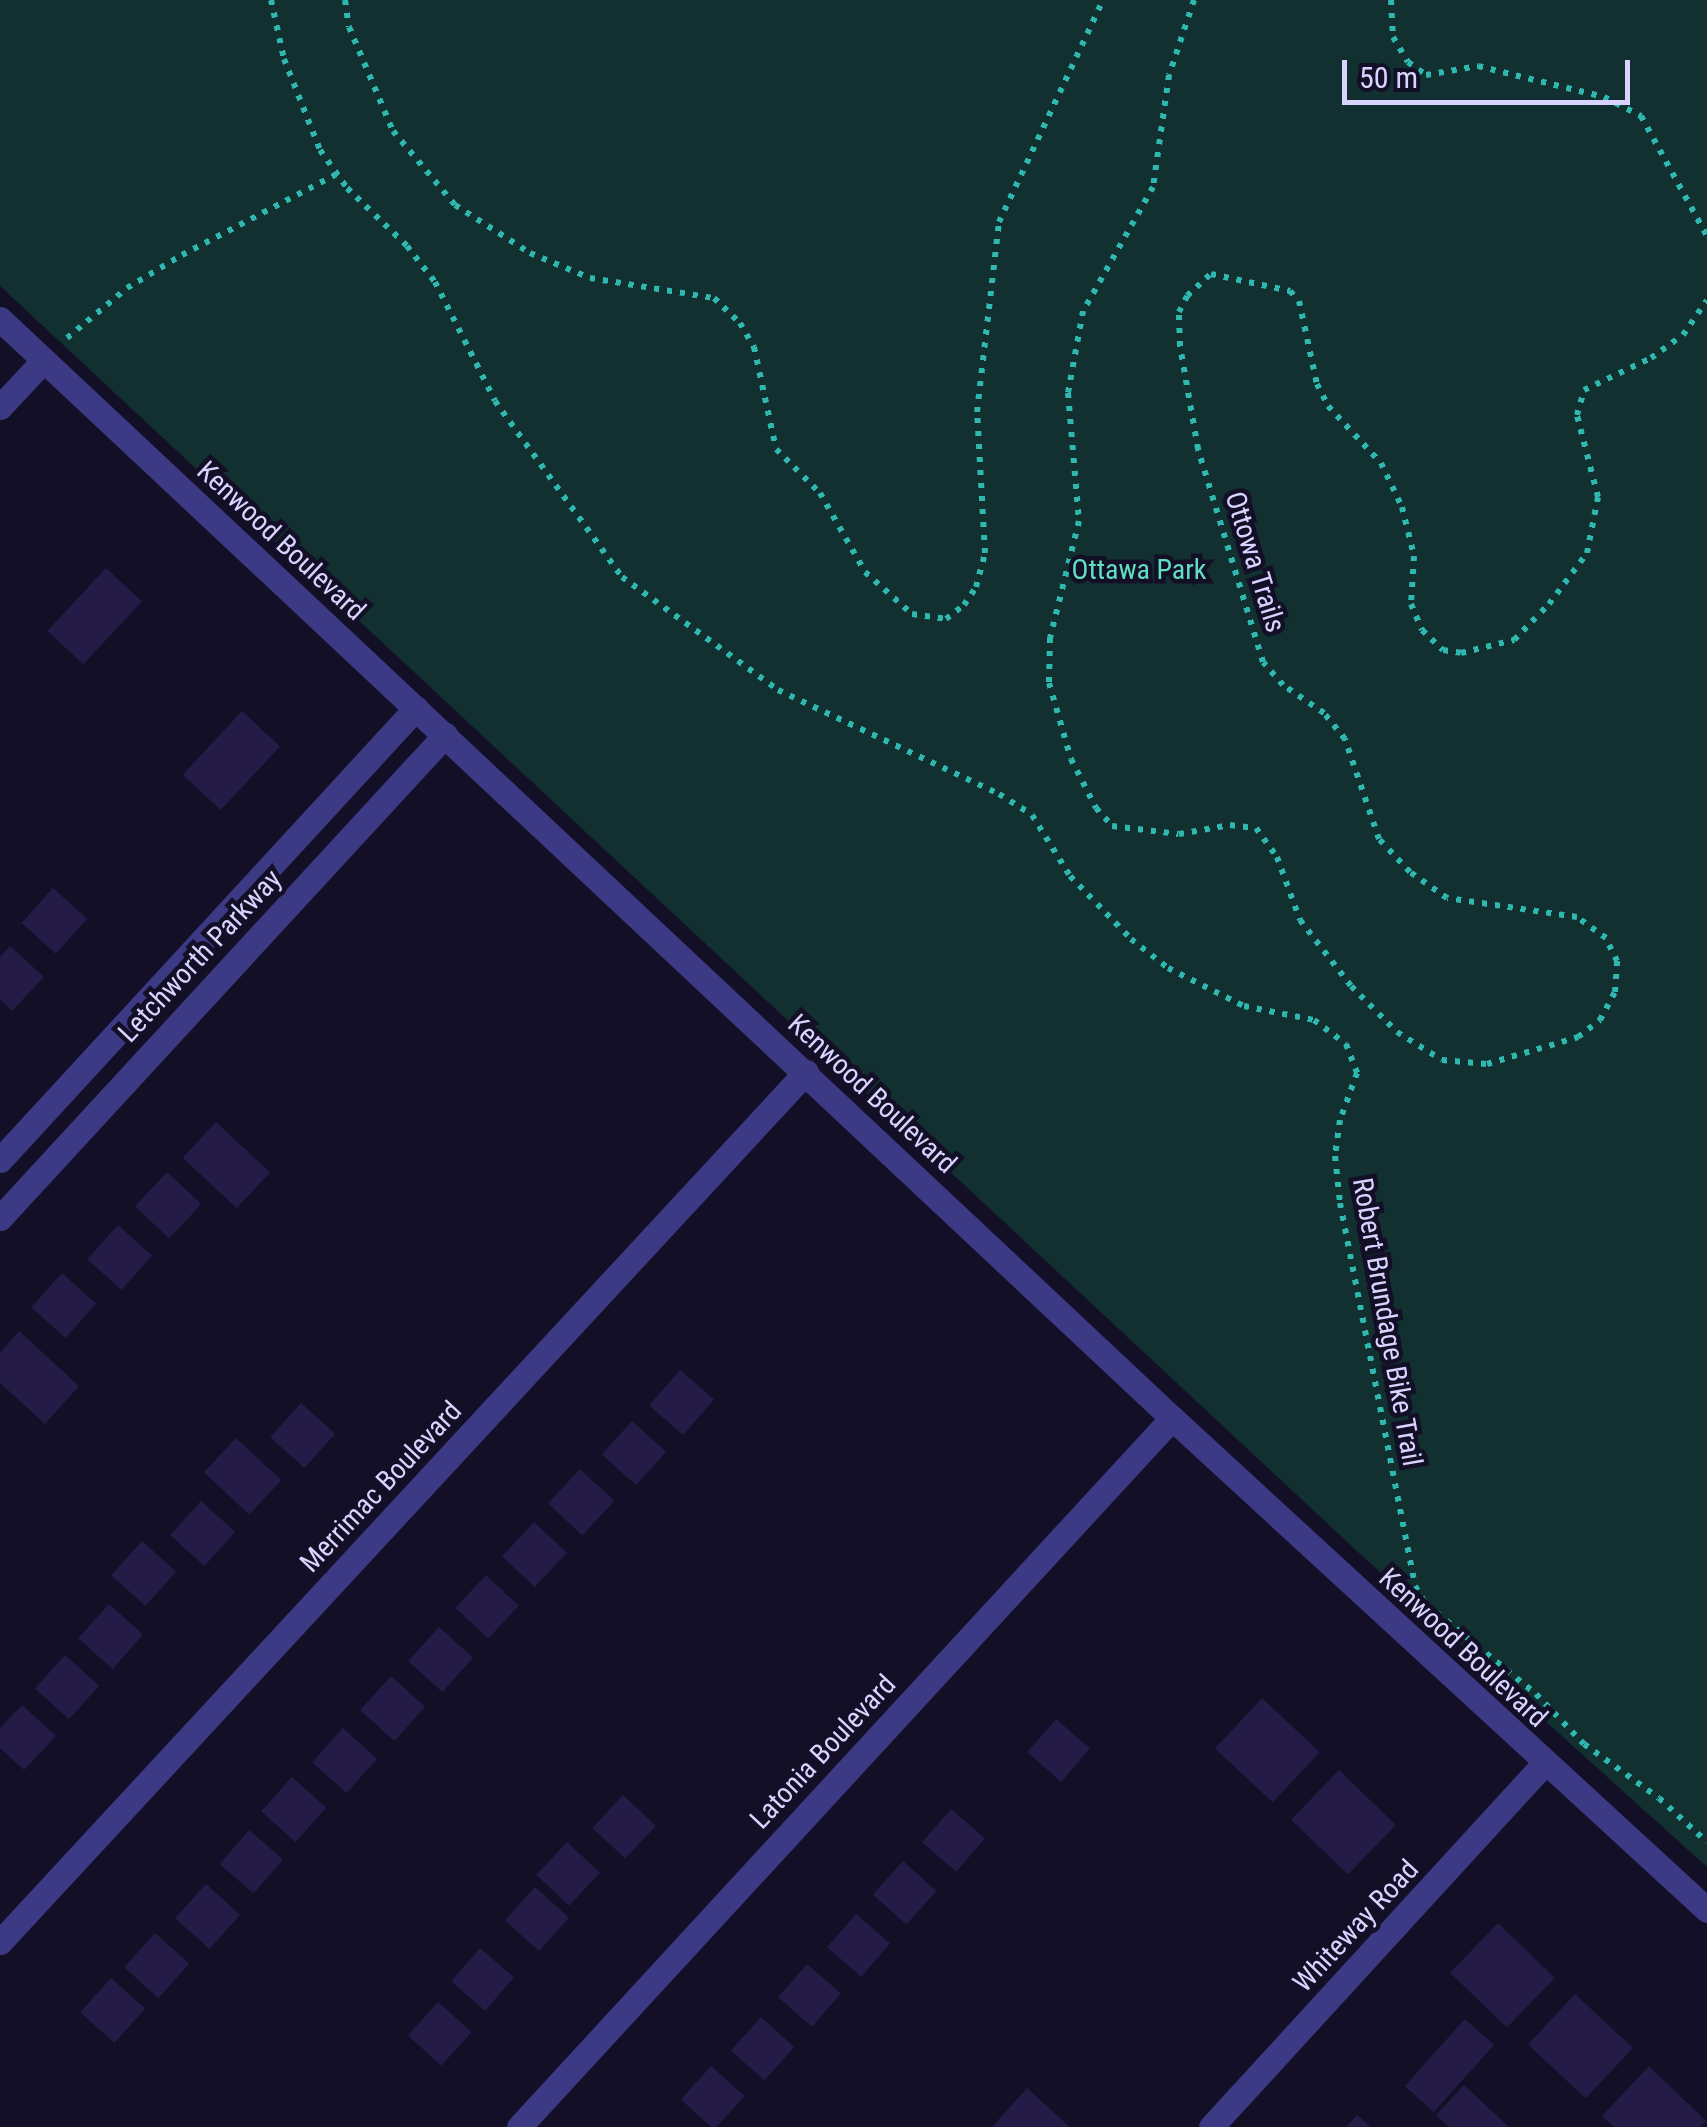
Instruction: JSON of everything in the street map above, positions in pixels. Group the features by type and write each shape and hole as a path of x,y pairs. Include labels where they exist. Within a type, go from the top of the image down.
{"street":[{"name":"Kenwood Boulevard","path":"0,319 1172,1418 1707,1910"},
{"path":"0,407 44,360"},
{"name":"Letchworth Parkway","path":"0,1160 416,708"},
{"name":"Letchworth Parkway","path":"0,1218 445,736"},
{"name":"Merrimac Boulevard","path":"0,1942 806,1072"},
{"name":"Latonia Boulevard","path":"519,2127 1172,1418"},
{"name":"Whiteway Road","path":"1211,2127 1544,1764"}],"path":[{"name":"Robert Brundage Bike Trail","path":"271,0 276,33 320,150 435,282 494,402 622,577 778,690 999,794 1032,815 1070,876 1117,926 1168,968 1244,1006 1314,1020 1346,1044 1357,1073 1340,1120 1335,1156 1340,1203 1414,1586 1426,1604 1536,1694 1584,1744 1660,1798 1707,1842"},
{"path":"345,0 349,27 393,131 455,205 530,254 590,278 714,298 740,323 754,347 776,449 820,493 865,572 912,614 946,619 964,605 976,587 985,554 976,412 999,222 1103,0"},
{"name":"Ottowa Trails","path":"1194,0 1169,75 1152,187 1083,311 1068,393 1079,521 1050,638 1049,684 1071,759 1096,808 1112,826 1179,834 1230,826 1256,828 1277,857 1300,920 1351,986 1397,1032 1442,1060 1487,1064 1578,1036 1600,1020 1615,992 1617,962 1606,938 1577,916 1446,898 1410,872 1380,838 1345,739 1324,714 1283,685 1263,662 1198,449 1190,384 1180,346 1179,312 1187,296 1211,274 1290,291 1300,301 1317,384 1328,406 1381,463 1402,508 1414,556 1412,604 1422,630 1442,650 1461,653 1514,640 1550,604 1586,553 1598,498 1578,414 1584,390 1651,358 1683,335 1707,300"},
{"path":"1392,0 1393,38 1408,62 1426,75 1478,66 1604,97 1642,116 1707,236"},
{"path":"44,360 127,288 337,174"}],"green space":[{"name":"Ottawa Park","path":"0,0 1707,0 1707,1867 1358,1552 0,286"}],"building":[{"path":"106,568 142,601 83,664 47,631"},
{"path":"242,711 280,746 221,810 183,775"},
{"path":"53,888 87,919 56,954 22,923"},
{"path":"10,946 44,977 12,1011 0,999 0,957"},
{"path":"216,1122 270,1172 237,1208 183,1158"},
{"path":"167,1172 201,1204 169,1238 135,1206"},
{"path":"118,1225 152,1256 121,1290 87,1259"},
{"path":"62,1273 96,1304 65,1338 31,1307"},
{"path":"19,1331 79,1386 45,1424 0,1383 0,1353"},
{"path":"680,1370 714,1400 683,1435 649,1405"},
{"path":"301,1403 335,1434 304,1468 270,1437"},
{"path":"632,1421 666,1452 636,1485 602,1454"},
{"path":"236,1438 281,1480 249,1515 204,1472"},
{"path":"580,1469 614,1501 582,1535 548,1503"},
{"path":"201,1501 235,1532 204,1566 170,1535"},
{"path":"534,1522 567,1553 535,1587 502,1556"},
{"path":"142,1541 176,1572 145,1606 111,1575"},
{"path":"486,1575 519,1606 488,1639 455,1608"},
{"path":"109,1604 143,1635 112,1669 78,1638"},
{"path":"439,1627 473,1658 442,1692 408,1661"},
{"path":"65,1655 99,1686 69,1719 35,1688"},
{"path":"391,1676 425,1707 394,1741 360,1710"},
{"path":"1262,1698 1320,1752 1273,1802 1215,1748"},
{"path":"22,1705 56,1736 24,1770 0,1748 0,1728"},
{"path":"1056,1719 1090,1749 1061,1782 1027,1752"},
{"path":"343,1728 377,1759 346,1793 312,1762"},
{"path":"1339,1770 1396,1825 1348,1875 1291,1820"},
{"path":"292,1777 326,1808 295,1842 261,1811"},
{"path":"623,1795 656,1826 625,1859 592,1828"},
{"path":"951,1809 985,1839 956,1872 922,1842"},
{"path":"249,1830 283,1860 253,1893 219,1864"},
{"path":"567,1842 600,1873 569,1906 536,1875"},
{"path":"903,1861 936,1891 906,1925 873,1894"},
{"path":"206,1884 240,1915 209,1949 175,1918"},
{"path":"535,1887 569,1918 539,1951 505,1920"},
{"path":"856,1914 890,1944 861,1977 827,1947"},
{"path":"1498,1923 1555,1978 1507,2028 1450,1973"},
{"path":"155,1933 189,1964 158,1998 124,1967"},
{"path":"480,1948 514,1978 485,2011 451,1981"},
{"path":"807,1964 841,1994 812,2027 778,1997"},
{"path":"111,1978 145,2009 114,2043 80,2012"},
{"path":"1575,1994 1633,2048 1586,2098 1528,2044"},
{"path":"438,2002 471,2032 441,2066 408,2035"},
{"path":"761,2017 794,2047 764,2081 731,2050"},
{"path":"1465,2019 1494,2045 1434,2112 1405,2086"},
{"path":"711,2066 744,2096 717,2127 711,2127 681,2099"},
{"path":"1649,2066 1706,2121 1700,2127 1614,2127 1602,2116"},
{"path":"1464,2085 1509,2127 1449,2127 1436,2115"},
{"path":"1027,2088 1070,2127 992,2127"},
{"path":"1357,2115 1371,2127 1346,2127"}]}
